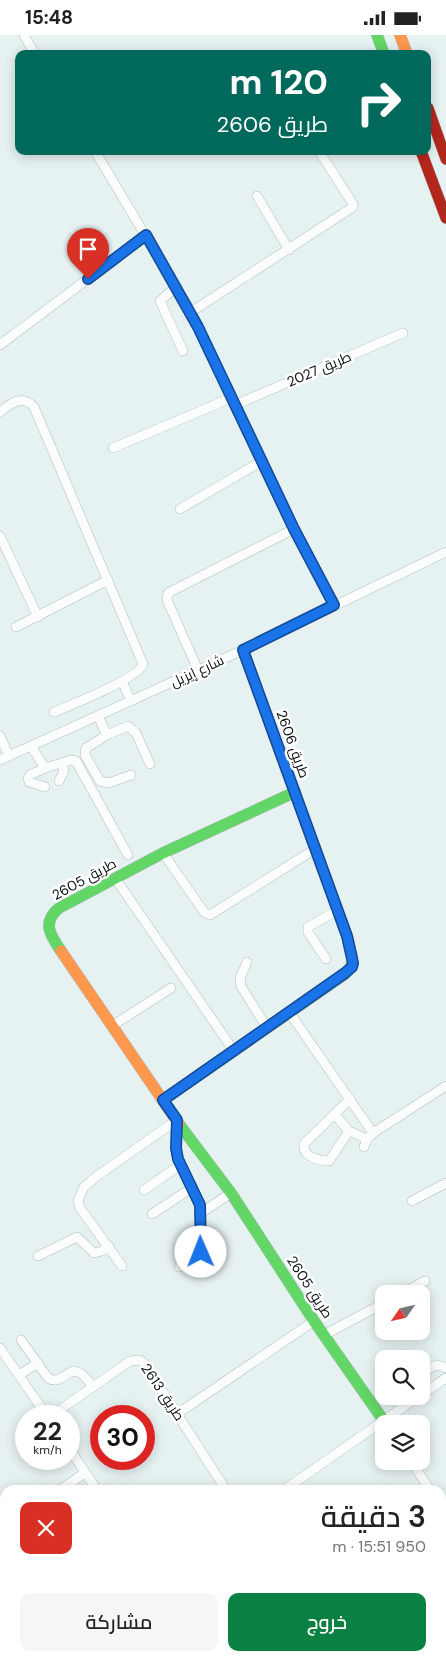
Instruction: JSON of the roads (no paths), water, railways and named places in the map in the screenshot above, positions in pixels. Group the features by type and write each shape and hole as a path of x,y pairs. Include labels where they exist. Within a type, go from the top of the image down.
{"street":[{"path":"24,35 33,50"},
{"path":"377,35 383,50"},
{"path":"400,35 406,50"},
{"path":"431,116 446,159"},
{"path":"97,155 191,313 294,529 334,605"},
{"path":"191,313 351,209 353,206 321,155"},
{"path":"422,155 446,218"},
{"path":"257,196 290,249"},
{"path":"0,345 146,235"},
{"path":"176,287 160,301 183,351"},
{"name":"طريق 2027","path":"113,448 403,333"},
{"path":"0,412 17,401 27,401 34,407 143,663 141,669 122,681 54,712"},
{"path":"180,509 262,461"},
{"path":"198,670 167,600 168,593 294,529"},
{"path":"0,537 38,617"},
{"name":"شارع إيزيل","path":"0,760 243,650 446,552"},
{"path":"16,627 108,579"},
{"name":"طريق 2606","path":"163,1100 352,967 353,963 347,936 338,910 243,650"},
{"path":"122,681 131,701"},
{"path":"98,716 107,735"},
{"path":"131,775 109,783 100,781 85,755 86,748 107,735 128,726 136,733 150,764"},
{"path":"0,737 9,756"},
{"path":"31,746 45,768"},
{"path":"45,787 29,782 28,778 30,775 45,768 71,760 76,761 128,855"},
{"path":"59,781 64,771 62,763"},
{"name":"طريق 2605","path":"295,792 163,853 55,911 50,918 48,927 51,936 112,1026 191,1141 231,1193 314,1321 379,1415"},
{"path":"163,853 204,912 210,915 315,849"},
{"path":"116,878 234,1051"},
{"path":"326,959 308,932 308,927 338,910"},
{"path":"247,962 240,979 241,986 267,1028"},
{"path":"112,1026 171,988"},
{"path":"289,1012 350,1099 368,1140"},
{"path":"368,1140 446,1086"},
{"path":"349,1131 330,1161 311,1157 305,1153 304,1145 350,1099"},
{"path":"334,1114 349,1131 368,1140"},
{"path":"177,1120 176,1148 180,1165 193,1187 200,1205 202,1268"},
{"path":"122,1266 80,1208 79,1196 84,1187 97,1176 177,1120"},
{"path":"144,1190 180,1165"},
{"path":"412,1201 446,1183"},
{"path":"152,1214 193,1187"},
{"path":"201,1213 231,1193"},
{"path":"38,1256 77,1237 94,1253 108,1247"},
{"path":"179,1267 201,1252"},
{"path":"418,1285 425,1281"},
{"name":"طريق 2605","path":"324,1335 375,1308"},
{"path":"177,1414 314,1321"},
{"path":"22,1339 48,1378 53,1381 58,1380 72,1371 80,1371 86,1376 93,1387"},
{"path":"0,1348 39,1405"},
{"name":"طريق 2613","path":"67,1405 130,1361 140,1360 146,1364 223,1485"},
{"path":"18,1375 38,1363"},
{"path":"430,1368 439,1364 446,1368"},
{"path":"430,1389 446,1378"},
{"path":"392,1415 403,1405"},
{"path":"291,1485 375,1428"},
{"path":"80,1465 93,1485"},
{"path":"417,1470 427,1485"},
{"path":"67,1485 85,1473"}]}
